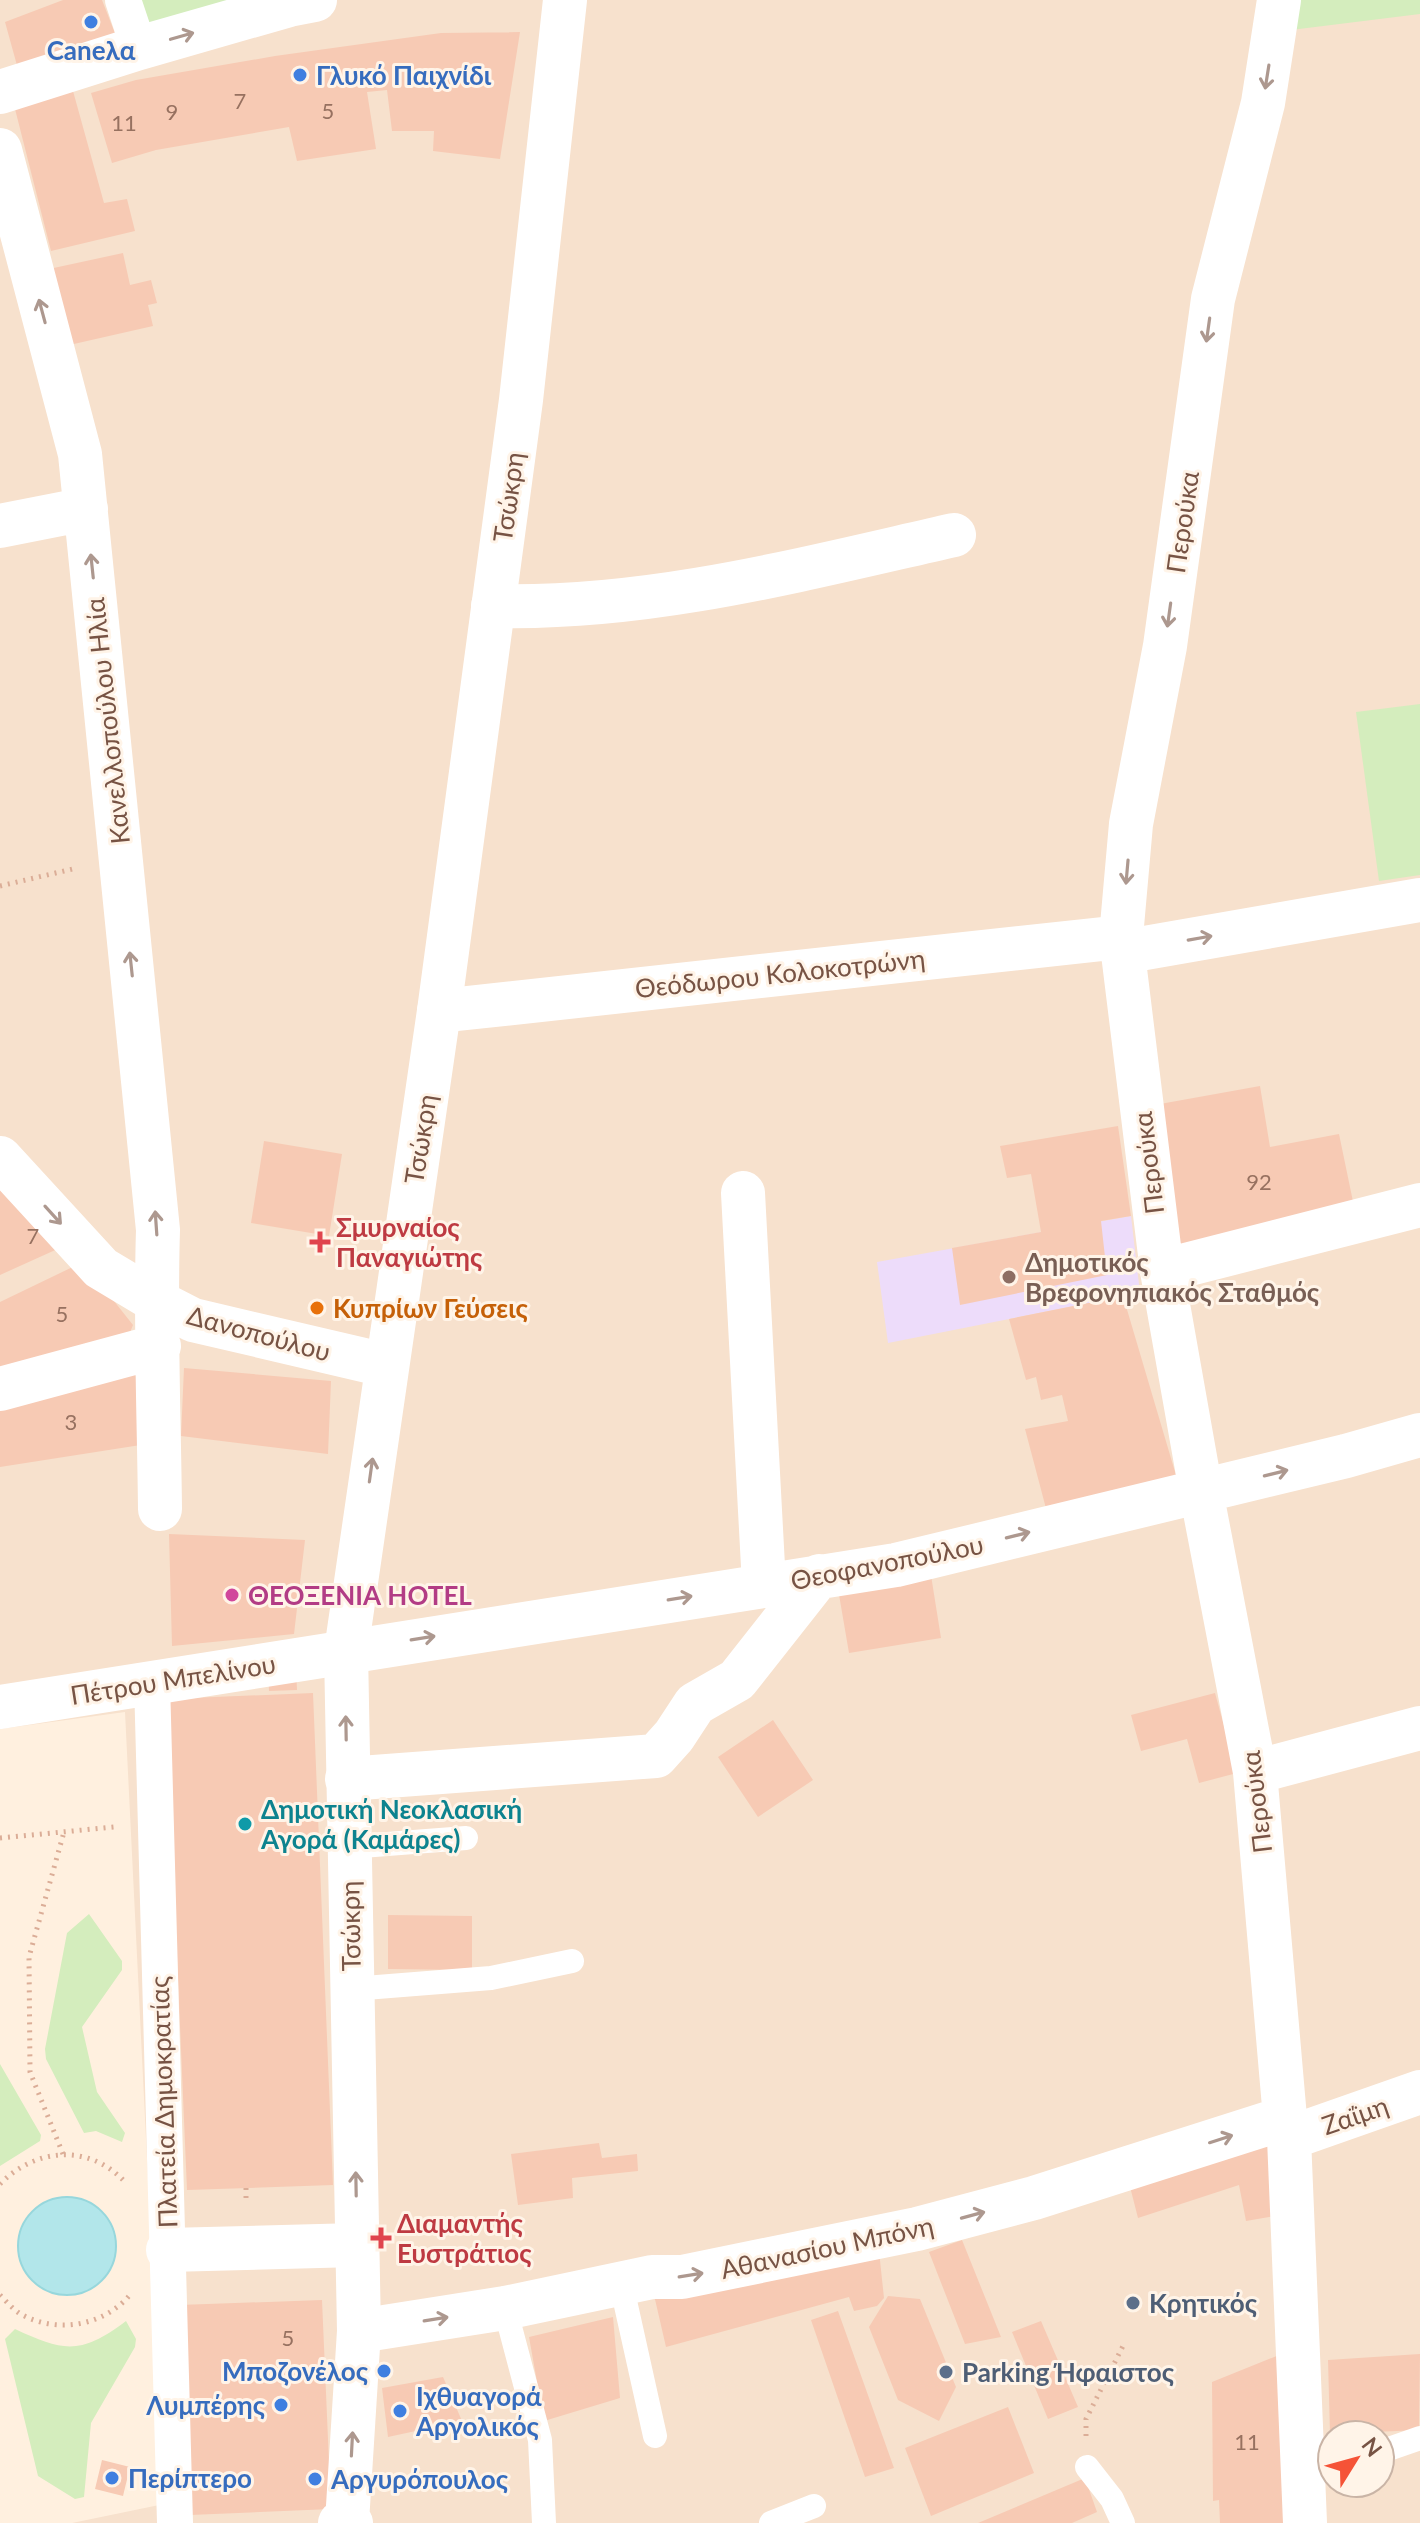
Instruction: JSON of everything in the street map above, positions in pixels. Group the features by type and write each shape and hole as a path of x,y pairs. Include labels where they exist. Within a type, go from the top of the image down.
{"street":[{"path":"123,0 139,48"},
{"name":"Τσώκρη","path":"346,2523 359,2331 346,1651 385,1365 439,1011 521,400 565,0"},
{"name":"Περούκα","path":"1279,0 1263,103 1213,299 1165,646 1131,824 1122,943 1162,1271 1255,1772 1316,2443"},
{"path":"0,92 297,2"},
{"name":"Κανελλοπούλου Ηλία","path":"0,150 80,454 158,1230 156,1301 160,1509"},
{"path":"0,526 86,509"},
{"path":"493,606 540,607 657,595 761,578 954,535"},
{"name":"Θεόδωρου Κολοκοτρώνη","path":"439,1011 1122,943 1145,948 1420,900"},
{"name":"Δανοπούλου","path":"0,1158 101,1268 156,1301 193,1320 385,1365"},
{"path":"743,1193 764,1585"},
{"path":"1162,1271 1420,1205"},
{"path":"0,1389 159,1346"},
{"name":"Θεοφανοπούλου","path":"346,1651 896,1565 1420,1435"},
{"path":"347,1779 656,1756 674,1736 695,1704 737,1680 819,1576"},
{"name":"Πέτρου Μπελίνου","path":"0,1707 346,1651"},
{"name":"Πλατεία Δημοκρατίας","path":"152,1682 175,2523"},
{"path":"1255,1772 1420,1728"},
{"name":"Ζαΐμη","path":"1287,2128 1420,2092"},
{"name":"Αθανασίου Μπόνη","path":"359,2331 505,2308 652,2277 682,2277 895,2235 1287,2128"},
{"path":"168,2250 357,2245"},
{"name":"Περούκα","path":"1305,2523 1316,2474"}],"lane":[{"path":"348,1847 466,1838"},
{"path":"352,1989 491,1978 572,1961"},
{"path":"621,2283 655,2436"},
{"path":"505,2308 540,2440 544,2523"},
{"path":"1396,2446 1420,2438"},
{"path":"1087,2467 1112,2499 1123,2523"},
{"path":"771,2523 814,2506"}],"path":[{"path":"0,886 121,859"},
{"path":"0,1838 156,1822"},
{"path":"63,2154 30,2072 29,1957 64,1832"},
{"path":"0,2184 14,2170 37,2158 63,2154 91,2159 116,2172 126,2183"},
{"path":"0,2295 17,2312 44,2324 74,2325 103,2317 127,2299 135,2287"},
{"path":"1087,2467 1086,2419 1125,2342"}],"shaded area":[{"path":"0,0 1420,0 1420,2523 72,2523 164,2504 125,1712 0,1729"},
{"name":"Δημοτικός Βρεφονηπιακός Σταθμός","path":"1131,1216 1140,1293 888,1343 877,1262"}],"green space":[{"path":"130,0 246,0 142,35"},
{"path":"1291,0 1420,0 1420,14 1291,30"},
{"path":"1420,704 1420,875 1379,881 1356,712"},
{"path":"89,1914 122,1961 122,1970 82,2027 97,2092 125,2133 122,2142 96,2131 84,2133 46,2059 45,2049 67,1933"},
{"path":"0,2064 41,2135 40,2141 0,2166"},
{"path":"126,2321 136,2339 135,2347 91,2423 84,2497 75,2499 38,2476 5,2339 15,2329 60,2346 84,2345"}],"water":[{"path":"67,2197 86,2201 101,2212 112,2227 116,2246 112,2265 101,2280 86,2291 67,2295 48,2291 33,2280 22,2265 18,2246 22,2227 33,2212 48,2201"}],"building":[{"path":"63,0 102,0 116,36 18,69 5,22"},
{"path":"520,32 500,159 433,151 434,131 392,131 387,90 367,92 376,149 297,161 289,127 156,150 112,163 91,93 136,80 275,56 441,33"},
{"path":"73,91 104,203 127,199 135,231 51,251 14,105"},
{"path":"123,253 130,285 151,280 157,303 148,305 153,326 65,346 49,269"},
{"path":"1260,1086 1270,1147 1339,1134 1356,1216 1179,1256 1160,1104"},
{"path":"1118,1126 1131,1216 1101,1221 1107,1275 960,1305 952,1248 1041,1232 1031,1174 1007,1178 1000,1146"},
{"path":"264,1141 342,1154 329,1236 251,1223"},
{"path":"0,1163 73,1242 0,1275"},
{"path":"83,1262 133,1325 129,1335 0,1375 0,1302"},
{"path":"1123,1296 1178,1482 1048,1516 1025,1429 1068,1421 1062,1395 1041,1400 1036,1377 1026,1380 1009,1319"},
{"path":"133,1359 147,1444 0,1467 0,1397"},
{"path":"184,1368 331,1381 328,1454 181,1436"},
{"path":"169,1534 305,1540 294,1634 172,1646"},
{"path":"930,1569 941,1638 849,1653 837,1583"},
{"path":"296,1666 297,1690 269,1691 268,1667"},
{"name":"Δημοτική Νεοκλασική Αγορά (Καμάρες)","path":"313,1693 333,2185 187,2190 166,1699"},
{"path":"1215,1693 1237,1773 1199,1783 1187,1739 1141,1751 1131,1715"},
{"path":"773,1720 813,1780 758,1817 718,1757"},
{"path":"388,1915 472,1916 472,1970 388,1969"},
{"path":"1275,2126 1281,2215 1246,2221 1239,2185 1138,2218 1127,2175"},
{"path":"599,2143 602,2158 637,2154 638,2171 572,2178 573,2198 518,2205 511,2154"},
{"path":"962,2240 1001,2337 965,2344 929,2252"},
{"path":"879,2251 884,2298 877,2306 854,2311 849,2297 666,2347 654,2295"},
{"path":"888,2296 920,2299 956,2387 939,2421 898,2400 869,2327"},
{"path":"322,2300 331,2509 190,2515 179,2305"},
{"path":"838,2311 894,2468 865,2477 811,2320"},
{"path":"613,2317 620,2398 544,2421 529,2337"},
{"path":"1041,2321 1078,2407 1048,2419 1012,2332"},
{"path":"1420,2354 1419,2430 1396,2431 1396,2419 1330,2419 1328,2360"},
{"path":"1279,2355 1285,2523 1220,2523 1219,2500 1213,2501 1212,2382"},
{"path":"443,2377 462,2421 388,2437 382,2388"},
{"path":"1008,2407 1034,2473 931,2516 905,2448"},
{"name":"Περίπτερο","path":"102,2460 130,2467 123,2496 95,2489"},
{"path":"1085,2478 1097,2512 1072,2523 978,2523"}],"place":[{"name":"Caneλα","path":"91,22"},
{"name":"Γλυκό Παιχνίδι","path":"300,75"},
{"name":"Σμυρναίος Παναγιώτης","path":"320,1242"},
{"name":"Δημοτικός Βρεφονηπιακός Σταθμός","path":"1009,1277"},
{"name":"Κυπρίων Γεύσεις","path":"317,1308"},
{"name":"ΘΕΟΞΕΝΙΑ HOTEL","path":"232,1595"},
{"name":"Δημοτική Νεοκλασική Αγορά (Καμάρες)","path":"245,1824"},
{"name":"Διαμαντής Ευστράτιος","path":"381,2238"},
{"name":"Κρητικός","path":"1133,2303"},
{"name":"Μποζονέλος","path":"384,2371"},
{"name":"Parking Ήφαιστος","path":"946,2372"},
{"name":"Λυμπέρης","path":"281,2405"},
{"name":"Ιχθυαγορά Αργολικός","path":"400,2411"},
{"name":"Περίπτερο","path":"112,2478"},
{"name":"Αργυρόπουλος","path":"315,2479"}]}
